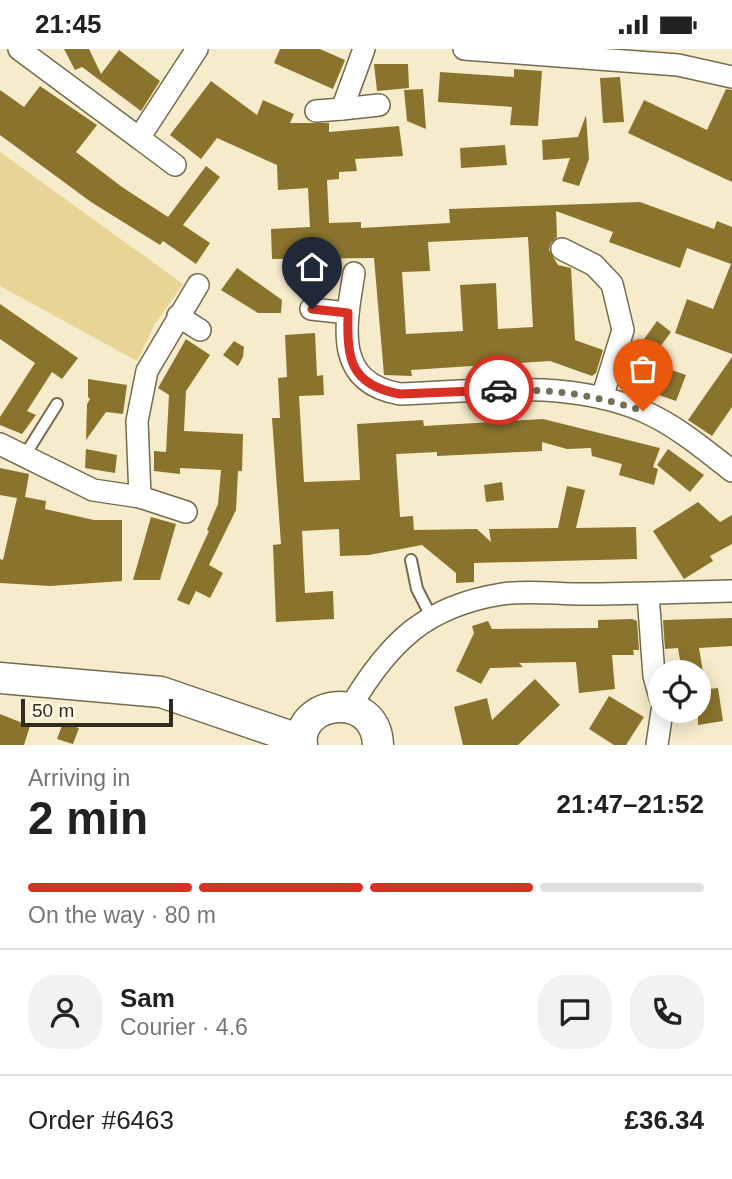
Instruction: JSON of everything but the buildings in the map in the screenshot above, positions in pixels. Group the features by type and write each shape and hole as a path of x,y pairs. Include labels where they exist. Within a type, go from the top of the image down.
{"street":[{"path":"19,49 175,165"},
{"path":"139,138 197,49"},
{"path":"342,109 364,49"},
{"path":"464,49 678,65 732,77"},
{"path":"316,111 379,105"},
{"path":"562,249 594,265 612,284 622,330 602,398"},
{"path":"354,273 348,313 347,352 359,375 384,391 400,394 559,390 602,398 643,411 689,436 732,471"},
{"path":"140,497 137,421 147,371 198,285"},
{"path":"312,309 348,313"},
{"path":"178,316 200,330"},
{"path":"1,449 25,456 60,476 93,490 140,497 186,512"},
{"path":"351,706 385,654 398,640 431,616 460,604 504,594 732,591"},
{"path":"648,594 653,660"},
{"path":"0,678 161,692 302,742 310,720 324,709 351,706 369,719 378,736 378,745"},
{"path":"657,745 660,723"}],"lane":[{"path":"25,456 57,404"},
{"path":"411,560 417,589 431,616"}],"shaded area":[{"path":"0,152 183,284 155,324 137,361 0,286"}],"way so far":[{"path":"499,390 559,390 602,398 643,411"}],"route":[{"path":"312,309 348,313 347,352 359,375 384,391 400,394 499,390"}]}
